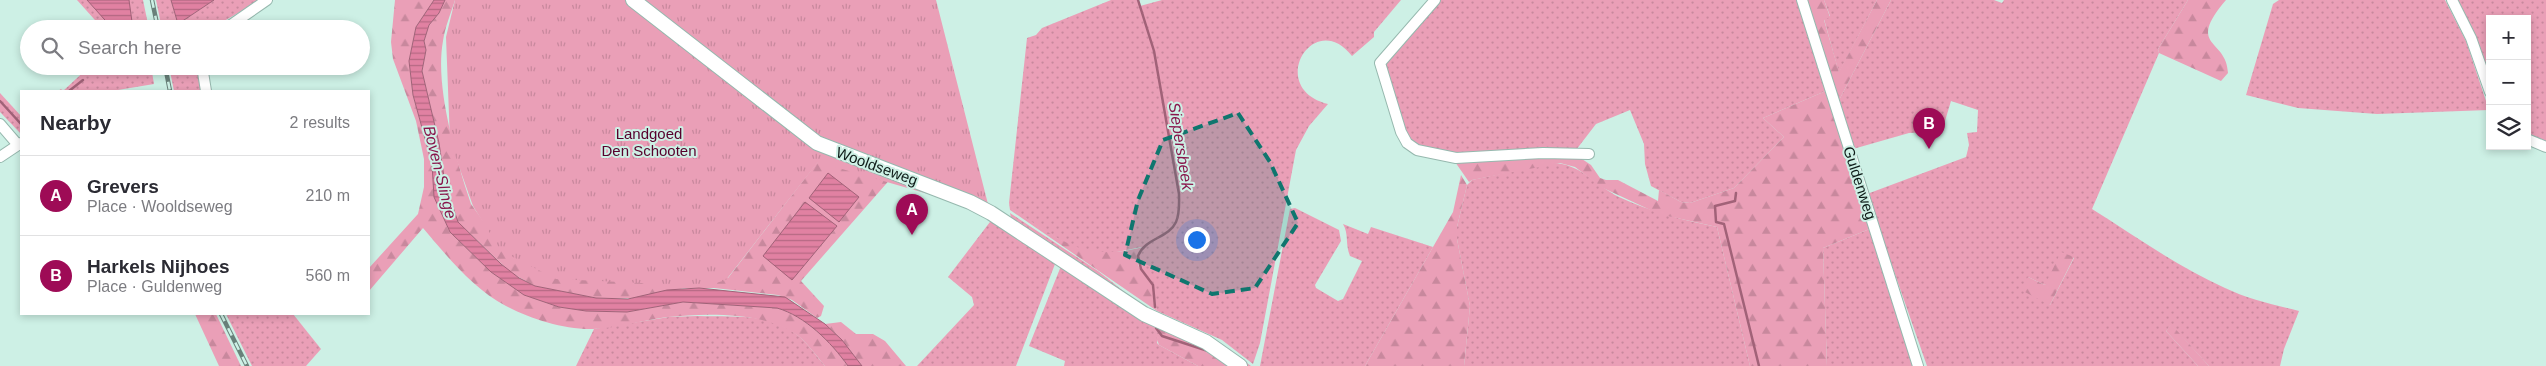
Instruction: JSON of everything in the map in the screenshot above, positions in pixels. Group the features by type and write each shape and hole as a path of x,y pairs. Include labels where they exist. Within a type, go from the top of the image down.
{"main road":[{"name":"Wooldseweg","path":"633,0 817,143 978,206 1144,314 1206,342 1240,366"}],"street":[{"path":"238,20 266,0"},
{"path":"1435,0 1380,63 1400,132 1407,143 1424,152 1456,158 1543,153 1589,154"},
{"name":"Guldenweg","path":"1802,0 1918,366"},
{"path":"2452,0 2471,38 2486,81"},
{"path":"203,75 206,90"},
{"path":"0,124 20,144 0,157"},
{"path":"2531,141 2546,148"}],"highlighted area":[{"path":"1238,113 1270,162 1298,223 1255,288 1212,294 1125,255 1138,200 1163,140"}],"green space":[{"path":"77,0 143,0 147,20 95,20"},
{"path":"156,0 171,0 177,20 160,20"},
{"path":"214,0 261,0 226,20 184,20"},
{"path":"395,0 434,0 416,27 409,61 413,95 432,164 434,197 450,232 491,272 524,295 559,307 586,311 627,312 683,302 777,308 798,317 817,331 848,366 825,366 807,344 794,333 781,326 750,318 716,315 683,316 593,329 571,328 537,319 506,306 482,290 461,271 423,228 370,290 370,267 418,214 424,187 424,159 416,121 393,59 391,42"},
{"path":"445,0 455,0 445,31 441,58 447,117 471,204 486,225 707,276 728,278 826,151 893,176 801,281 824,306 821,316 817,318 792,300 778,295 714,288 685,288 636,298 596,298 535,286 511,273 458,222 445,184 439,143 422,71 426,50 424,41 429,25 439,13"},
{"name":"Landgoed Den Schooten","path":"455,0 936,0 990,212 818,162 726,280 706,286 556,279 501,251 473,206 450,141 446,37"},
{"path":"1111,0 1138,0 1140,6 1162,0 1401,0 1374,32 1374,37 1352,56 1337,43 1323,41 1311,45 1302,56 1298,69 1300,83 1309,95 1328,104 1309,126 1296,150 1260,343 1253,364 1222,340 1157,311 1153,285 1138,263 1142,247 1104,253 1079,249 1055,237 1011,209 1009,203 1027,38 1036,35 1042,28"},
{"path":"1438,0 1800,0 1828,90 1763,118 1784,137 1734,188 1690,203 1681,202 1651,186 1645,164 1644,144 1630,110 1596,124 1576,150 1467,156 1430,152 1409,141 1383,64"},
{"path":"1805,0 1824,0 1830,17 1824,20 1839,72 1877,0 1891,0 1837,104"},
{"path":"1824,0 1877,0 1839,73 1824,19 1830,16"},
{"path":"1891,0 1994,0 2002,3 2004,0 2188,0 2158,49 2159,53 2092,209 2157,251 2208,280 2243,295 2299,311 2284,349 2280,366 2209,366 2171,325 2166,331 2198,366 1927,366 1867,194 1966,157 1969,145 1967,133 1977,132 1978,110 1951,101 1942,131 1909,133 1853,149 1837,104","holes":["2074,258 2050,305 2028,277 2045,285"]},
{"path":"2188,0 2226,0 2214,15 2208,35 2226,62 2228,73 2221,81 2159,53 2158,49"},
{"path":"2279,0 2445,0 2466,41 2486,101 2486,110 2377,114 2298,108 2246,95 2273,4"},
{"path":"2455,0 2546,0 2546,145 2531,138 2531,15 2486,15 2486,74"},
{"path":"80,75 152,75 154,84 118,90 64,90"},
{"path":"171,75 200,75 203,90 174,90"},
{"path":"1828,90 1872,228 1823,248 1827,366 1750,366 1717,227 1659,214 1603,188 1575,167 1560,163 1469,182 1453,159 1579,157 1591,165 1600,178 1618,180 1658,201 1659,190 1681,202 1690,203 1734,188 1784,137 1763,118"},
{"path":"0,93 20,115 20,133 0,112"},
{"path":"1552,163 1571,167 1619,197 1643,207 1717,227 1750,366 1464,366 1470,306 1457,239 1457,227 1467,185 1472,180"},
{"path":"1461,175 1467,185 1457,227 1457,239 1470,306 1464,366 1365,366 1453,212"},
{"path":"1009,203 1012,209 1044,230 1087,250 1104,252 1143,247 1139,255 1138,265 1153,284 1153,298 1157,311 1010,210"},
{"path":"1295,208 1339,230 1341,241 1315,285 1316,288 1338,301 1343,299 1362,261 1350,256 1343,224 1368,234 1371,227 1433,247 1365,366 1260,366 1290,209"},
{"path":"1010,213 1098,271 1136,301 1157,314 1217,341 1251,366 1245,366 1161,320 1012,222"},
{"path":"993,218 1054,261 1055,264 1016,366 917,366 974,305 972,297 948,277"},
{"path":"1872,228 1916,366 1827,366 1823,248"},
{"path":"2061,252 2074,257 2050,305 2021,290 2028,277 2045,285"},
{"path":"1061,266 1160,326 1157,343 1198,366 1064,366 1065,361 1029,346"},
{"path":"195,315 216,315 241,366 219,366"},
{"path":"226,315 294,315 321,349 306,366 252,366"},
{"path":"697,316 762,319 774,322 800,337 825,366 576,366 594,329 669,317"},
{"path":"841,322 856,334 873,334 885,341 906,366 862,366 842,340 825,324"},
{"path":"2171,324 2209,366 2198,366 2166,331"},
{"path":"1160,326 1208,347 1235,366 1198,366 1159,345 1154,331"}],"water":[{"path":"87,0 129,0 132,20 105,20"},
{"path":"171,0 214,0 184,20 177,20"},
{"name":"Boven-Slinge","path":"434,0 445,0 439,13 429,25 424,41 426,50 422,71 439,143 445,184 458,222 501,264 519,278 535,286 596,298 628,299 667,290 699,288 785,297 825,324 842,340 862,366 848,366 817,331 798,317 777,308 683,302 627,312 586,311 559,307 524,295 491,272 450,232 434,197 432,164 413,95 409,61 416,27"},
{"path":"828,173 859,197 839,222 809,198"},
{"path":"805,202 837,226 792,280 763,256"}],"waterway":[{"name":"Siepersbeek","path":"1138,0 1154,51 1179,194 1178,215 1173,227 1146,245 1138,256 1141,269 1153,285 1155,307"},
{"path":"70,90 83,80"},
{"path":"0,101 20,123"},
{"path":"1736,193 1735,201 1715,206 1716,222 1724,224 1759,366"},
{"name":"Siepersbeek","path":"1156,328 1162,336 1208,351"}],"railway":[{"path":"152,0 156,20"},
{"path":"167,75 170,90"},
{"path":"222,315 247,366"}],"place":[{"name":"Harkels Nijhoes","path":"1929,149"},
{"name":"Grevers","path":"912,235"}]}
